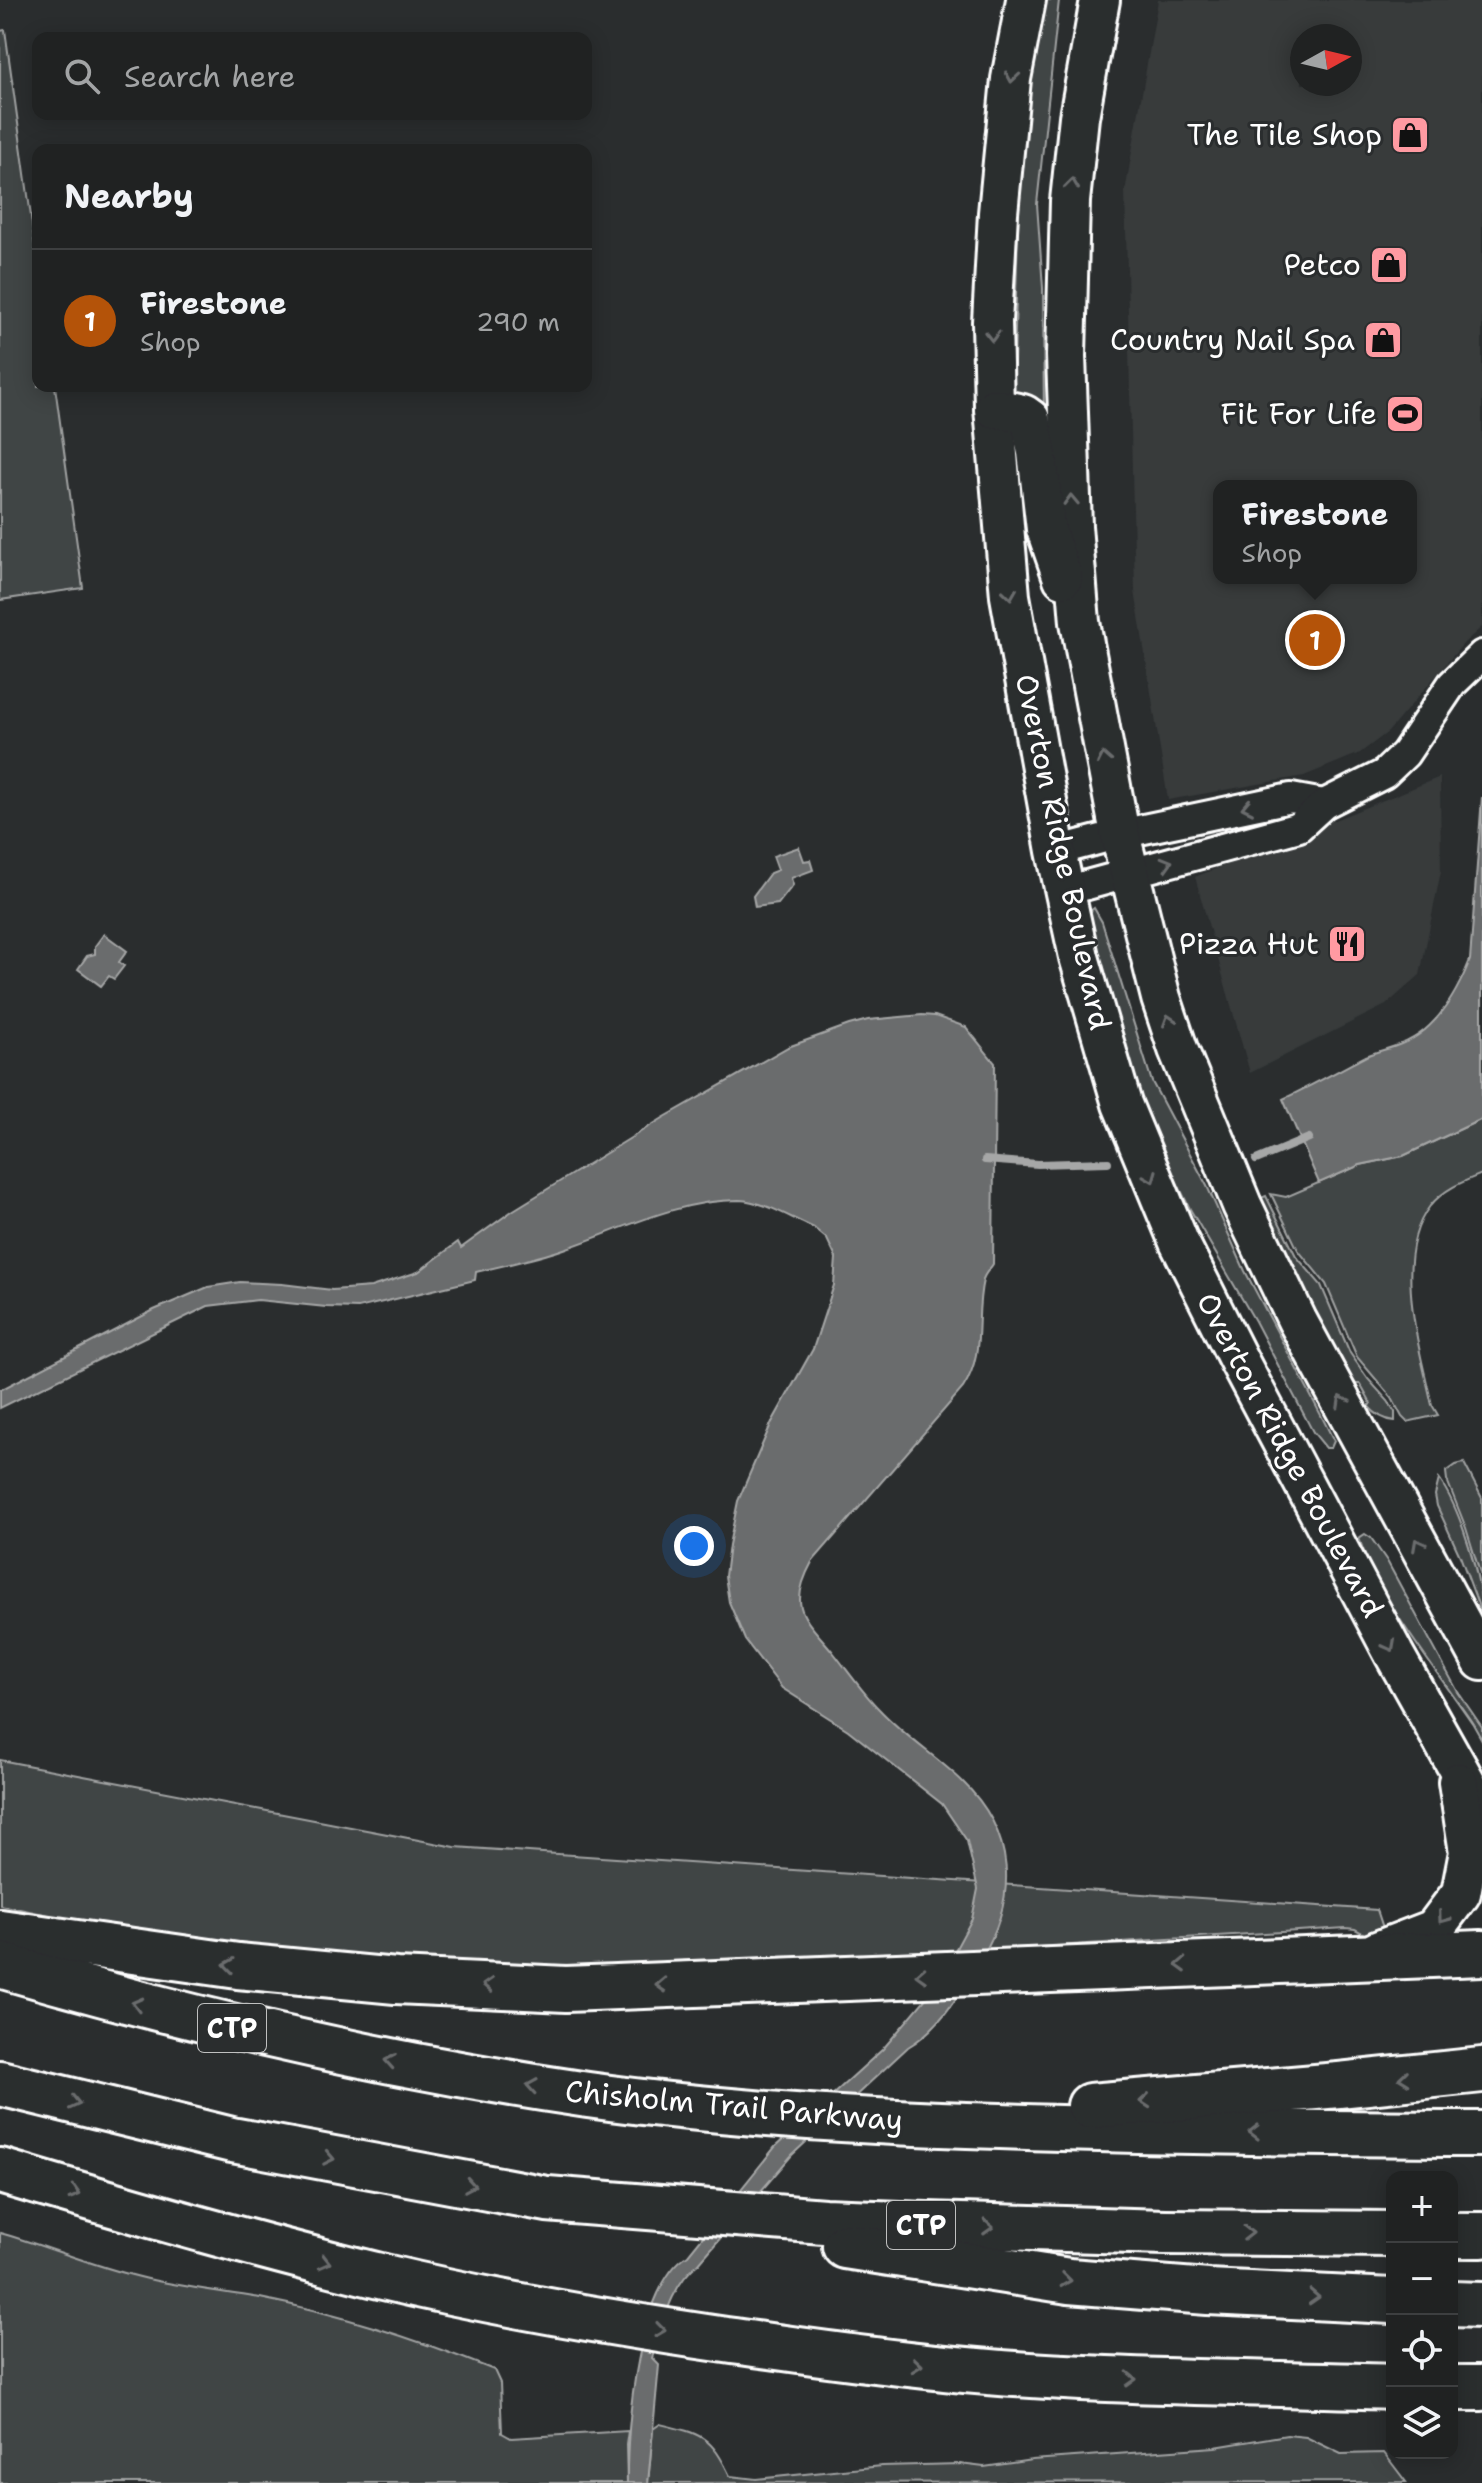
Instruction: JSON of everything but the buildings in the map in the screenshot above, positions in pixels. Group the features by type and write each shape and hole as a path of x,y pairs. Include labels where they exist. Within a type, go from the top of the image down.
{"highway":[{"path":"0,1932 238,1966 396,1981 566,1989 1482,1953"},
{"name":"Chisholm Trail Parkway","path":"0,1965 175,2014 325,2049 590,2095 721,2110 888,2123 1164,2132 1482,2134"},
{"path":"888,2123 1482,2070"},
{"name":"CTP","path":"0,2083 232,2140 547,2199 824,2221 1045,2229 1386,2234"},
{"path":"0,2171 147,2215 346,2267 583,2319 862,2359 1053,2377 1386,2387"},
{"path":"547,2199 1069,2281 1386,2301"},
{"path":"1458,2235 1482,2235"},
{"path":"1458,2304 1482,2305"},
{"path":"1458,2388 1482,2388"}],"street":[{"name":"Overton Ridge Boulevard","path":"1026,0 1011,79 998,213 992,322 994,408 1010,596 1056,851 1083,971 1122,1104 1179,1242 1394,1654 1482,1811"},
{"name":"Overton Ridge Boulevard","path":"1100,0 1078,131 1070,201 1066,262 1067,399 1080,622 1120,834 1161,998 1178,1049 1242,1205 1297,1320 1482,1661"},
{"path":"994,408 1023,414 1030,419 1048,539 1080,622"},
{"path":"1065,891 1299,827 1324,804 1384,774 1405,754 1452,684 1482,655"},
{"path":"1056,851 1120,834 1291,798 1324,804"},
{"path":"1357,1959 1434,1929 1461,1893 1469,1852 1455,1763"}],"shaded area":[{"path":"1042,0 1059,0 1037,204 1043,288 1044,423 1013,395 1020,163"},
{"path":"1158,0 1482,0 1482,627 1464,643 1388,732 1360,753 1304,776 1168,800 1135,591 1125,192"},
{"path":"5,30 32,224 32,392 56,392 83,588 0,600 0,31"},
{"path":"1440,777 1441,871 1420,975 1386,1005 1250,1073 1195,877"},
{"path":"1482,797 1482,1119 1403,1156 1360,1165 1319,1183 1283,1099 1366,1056 1413,1038 1435,1020 1452,998 1470,960"},
{"path":"799,847 804,861 810,860 813,870 791,878 793,885 778,904 755,907 753,896 770,873 778,870 773,856"},
{"path":"1094,908 1102,922 1152,1082 1207,1186 1245,1271 1334,1441 1331,1448 1326,1448 1313,1432 1255,1321 1190,1209 1153,1133 1089,936 1089,912"},
{"path":"104,934 127,951 119,962 124,966 114,979 109,976 101,986 78,969 87,956 95,954 95,946"},
{"path":"935,1016 966,1027 995,1063 993,1264 983,1280 980,1294 975,1361 963,1388 812,1562 800,1601 807,1620 873,1702 962,1781 980,1801 993,1822 1006,1866 1001,1912 981,1959 958,1996 931,2030 908,2047 792,2155 681,2282 669,2306 652,2358 659,2365 648,2483 627,2483 629,2428 638,2360 657,2296 671,2271 688,2255 775,2147 883,2049 934,1989 972,1919 978,1889 967,1841 942,1804 848,1730 782,1688 745,1640 729,1602 725,1576 738,1501 771,1424 813,1349 834,1285 836,1258 827,1239 814,1228 758,1203 739,1200 691,1205 555,1252 476,1272 475,1280 358,1308 258,1300 208,1306 0,1408 0,1390 154,1310 208,1287 240,1282 332,1290 371,1287 418,1272 458,1242 461,1248 512,1211 663,1118 788,1047 868,1020"},
{"path":"1482,1119 1482,1174 1460,1183 1435,1200 1418,1227 1412,1250 1410,1276 1416,1331 1432,1405 1438,1415 1407,1422 1392,1398 1357,1357 1326,1284 1298,1250 1271,1194 1286,1197 1360,1165 1403,1156"},
{"path":"1266,1196 1296,1256 1321,1285 1350,1353 1388,1401 1395,1412 1395,1421 1371,1409 1360,1384 1352,1380 1302,1287 1261,1198"},
{"path":"1464,1463 1482,1498 1482,1579 1447,1480 1446,1472"},
{"path":"1439,1479 1455,1507 1468,1544 1482,1615 1437,1506 1435,1495"},
{"path":"1365,1534 1387,1561 1458,1692 1482,1727 1482,1740 1380,1586 1359,1538"},
{"path":"0,1760 455,1847 1377,1910 1386,1937 1368,1936 1346,1928 812,1961 628,1968 355,1961 92,1924 0,1905"},
{"path":"0,2233 140,2277 290,2304 349,2320 494,2370 500,2383 502,2433 511,2438 628,2431 627,2483 0,2483"},
{"path":"660,2424 696,2434 717,2452 730,2476 756,2479 882,2466 960,2464 984,2467 1032,2460 1215,2447 1287,2435 1306,2437 1341,2454 1384,2453 1406,2482 648,2483 653,2429"}],"waterway":[{"path":"1256,1160 1309,1138"},
{"path":"985,1160 1038,1164 1108,1162"}],"place":[{"name":"The Tile Shop","path":"1410,135"},
{"name":"Petco","path":"1389,265"},
{"name":"Country Nail Spa","path":"1383,340"},
{"name":"Fit For Life","path":"1405,414"},
{"name":"Firestone","path":"1315,640"},
{"name":"Pizza Hut","path":"1347,944"}]}
